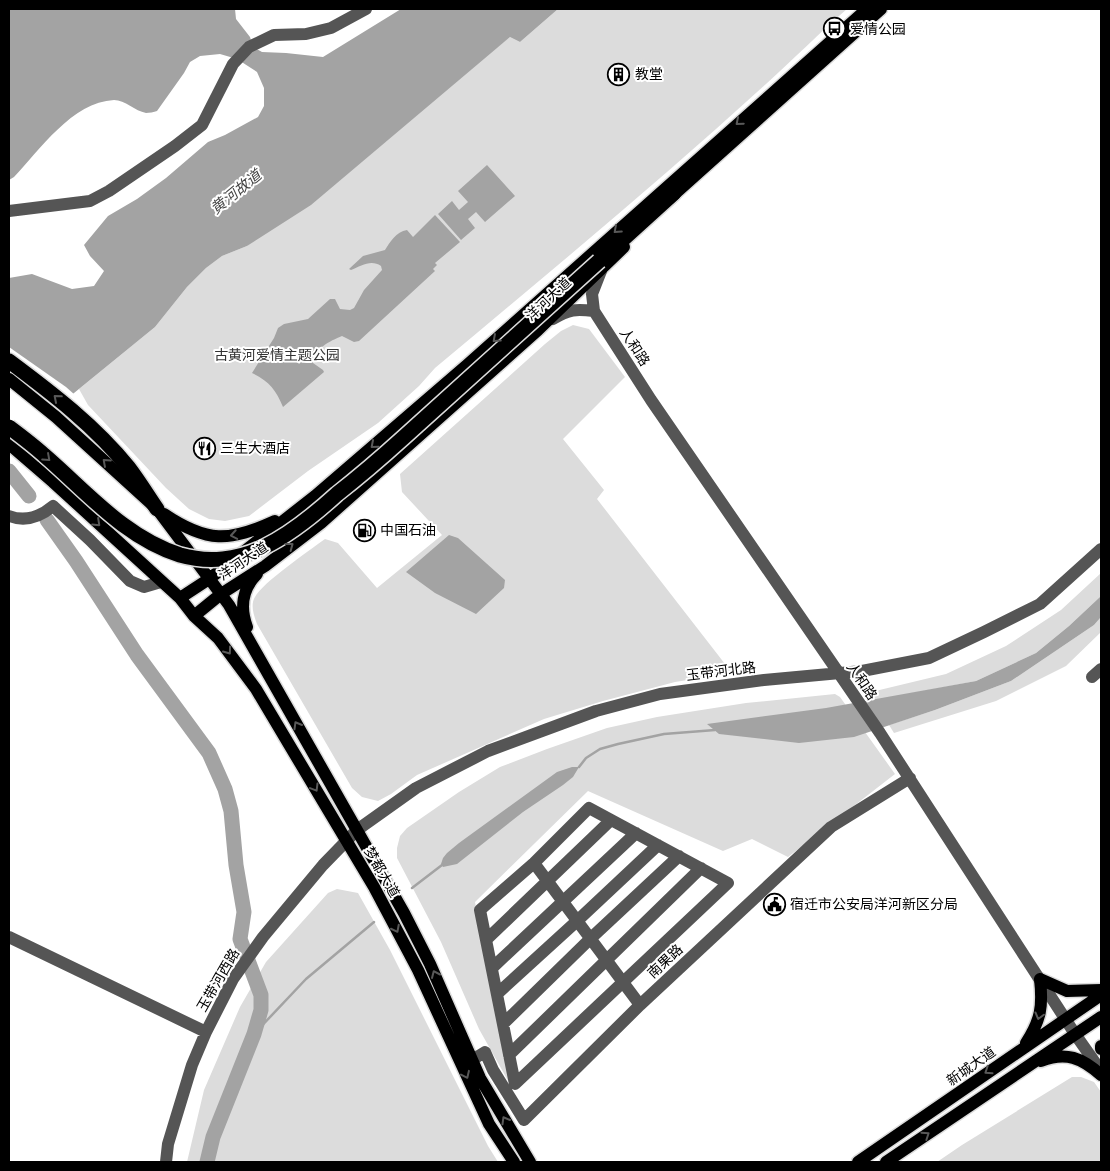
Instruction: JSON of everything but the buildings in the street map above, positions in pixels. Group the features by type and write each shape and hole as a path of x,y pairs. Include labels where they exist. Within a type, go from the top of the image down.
{"highway":[{"path":"9,427 44,455 81,490 136,536 158,547 194,558 211,560 229,559 246,554 280,538 325,505 379,460 600,266 674,193"},
{"path":"9,361 50,392 98,434 129,469 157,509"}],"main road":[{"name":"洋河大道","path":"180,598 209,579 296,511 467,365 867,9"},
{"path":"674,193 881,9"},
{"name":"洋河大道","path":"194,616 220,594 265,566 321,523 543,326 600,266"},
{"name":"洋河大道","path":"9,379 56,416 157,509 229,605"},
{"path":"9,444 180,598 194,616"},
{"path":"157,509 192,530 215,537 232,537 254,530 296,511"},
{"path":"255,651 243,616 242,607 252,579 265,566"},
{"name":"梦都大道","path":"229,605 404,913 430,964 480,1078 530,1162"},
{"name":"梦都大道","path":"194,616 218,638 256,689 374,887 418,970 489,1124 514,1162"},
{"path":"1022,1048 1037,1024 1041,1012 1040,979 1067,991 1101,990"},
{"name":"新城大道","path":"858,1162 1101,995"},
{"path":"886,1162 1101,1016"},
{"path":"1027,1067 1047,1059 1068,1057 1087,1063 1101,1073"},
{"path":"1005,1060 1015,1075"}],"street":[{"path":"9,211 90,201 109,191 202,125 233,64 243,52 274,35 306,34 331,28 366,9"},
{"path":"543,326 569,310 594,311 592,294 600,266"},
{"name":"人和路","path":"594,311 651,400 910,778 1101,1073"},
{"path":"9,516 23,520 33,518 53,506 130,581 144,587 161,582"},
{"name":"玉带河北路","path":"347,841 357,830 416,788 488,751 596,711 660,694 764,680 862,672 929,658 1040,604 1101,549"},
{"name":"南果路","path":"472,1060 485,1052 493,1070 524,1120 640,1005 831,827 910,778"},
{"path":"589,808 611,820 728,882 515,1084 480,910 534,863 589,808"},
{"path":"486,940 611,820"},
{"path":"492,968 636,833"},
{"name":"玉带河西路","path":"166,1162 168,1144 192,1065 206,1032 234,979 263,937 323,865 347,841"},
{"path":"497,994 658,845"},
{"path":"503,1024 679,856"},
{"path":"534,863 640,1005"},
{"path":"510,1056 701,868"},
{"path":"9,937 206,1032"}],"green space":[{"name":"古黄河爱情主题公园","path":"558,9 847,9 685,157 435,368 419,386 378,423 308,471 249,516 225,521 209,519 189,509 166,488 88,405 79,389 155,327 187,287 206,268 222,256 247,246 510,37 520,42"},
{"path":"573,325 589,329 625,377 563,439 604,490 597,499 732,673 675,682 544,719 417,775 378,801 362,797 352,788 257,624 253,610 255,597 276,575 325,539 338,543 377,588 442,535 402,492 400,474 545,344 561,331"},
{"path":"1101,573 1101,596 1036,653 976,681 871,701 867,693 946,674 1006,646 1061,610"},
{"path":"1101,617 1101,632 1066,666 996,701 894,733 889,725 1011,681 1094,625"},
{"path":"835,694 840,697 895,774 788,857 752,839 723,851 588,791 475,902 511,1086 479,1029 441,942 397,858 400,836 407,828 459,792 500,767 607,728 657,717 746,703"},
{"path":"337,889 358,893 390,950 488,1146 498,1162 187,1162 204,1090 240,1007 266,962 328,893"},
{"path":"1072,1077 1081,1077 1094,1082 1101,1092 1101,1162 937,1162 962,1145"}],"water":[{"name":"黄河故道","path":"9,9 235,9 236,19 250,37 253,47 262,52 323,57 401,9 558,9 520,42 510,37 311,205 247,246 222,256 206,268 187,287 155,327 9,446 9,278 32,274 72,289 94,286 104,271 90,256 84,245 108,216 137,199 166,178 208,142 258,117 264,106 264,88 257,72 237,59 220,54 200,56 190,62 157,111 146,113 118,100 99,103 84,109 58,129 14,177 9,180"},
{"path":"487,165 515,196 485,222 476,212 468,219 475,228 461,240 438,214 452,201 459,210 468,202 458,191"},
{"path":"435,215 460,242 435,263 437,265 433,269 435,271 359,341 354,342 342,336 319,350 313,363 324,372 283,407 271,387 263,379 252,373 274,338 278,328 284,324 308,319 330,299 335,299 340,309 350,310 354,308 364,290 382,270 381,266 374,263 349,269 363,256 385,250 394,238 403,231 407,230 413,237"},
{"path":"449,535 458,538 505,580 504,588 476,614 435,593 406,572"},
{"path":"1101,596 1101,617 1094,625 1011,681 935,710 854,737 799,743 719,734 707,724 826,708 976,681 1036,653"},
{"path":"572,767 579,767 573,777 563,785 523,812 457,864 443,867 441,864 443,858 459,843 557,772"}],"pier":[{"path":"9,347 75,395 9,448"}],"waterway":[{"path":"9,471 29,496"},
{"path":"47,520 137,655 209,753 225,789 231,811 236,865 244,912 240,939 261,995 261,1010 254,1034 213,1137 207,1162"},
{"path":"579,767 586,758 600,749 618,744 664,734 715,730"},
{"path":"412,888 442,865"},
{"path":"254,1034 306,979 374,922"}],"place":[{"name":"爱情公园","path":"834,29"},
{"name":"教堂","path":"619,74"},
{"name":"三生大酒店","path":"204,448"},
{"name":"中国石油","path":"364,530"},
{"name":"宿迁市公安局洋河新区分局","path":"774,904"}]}
